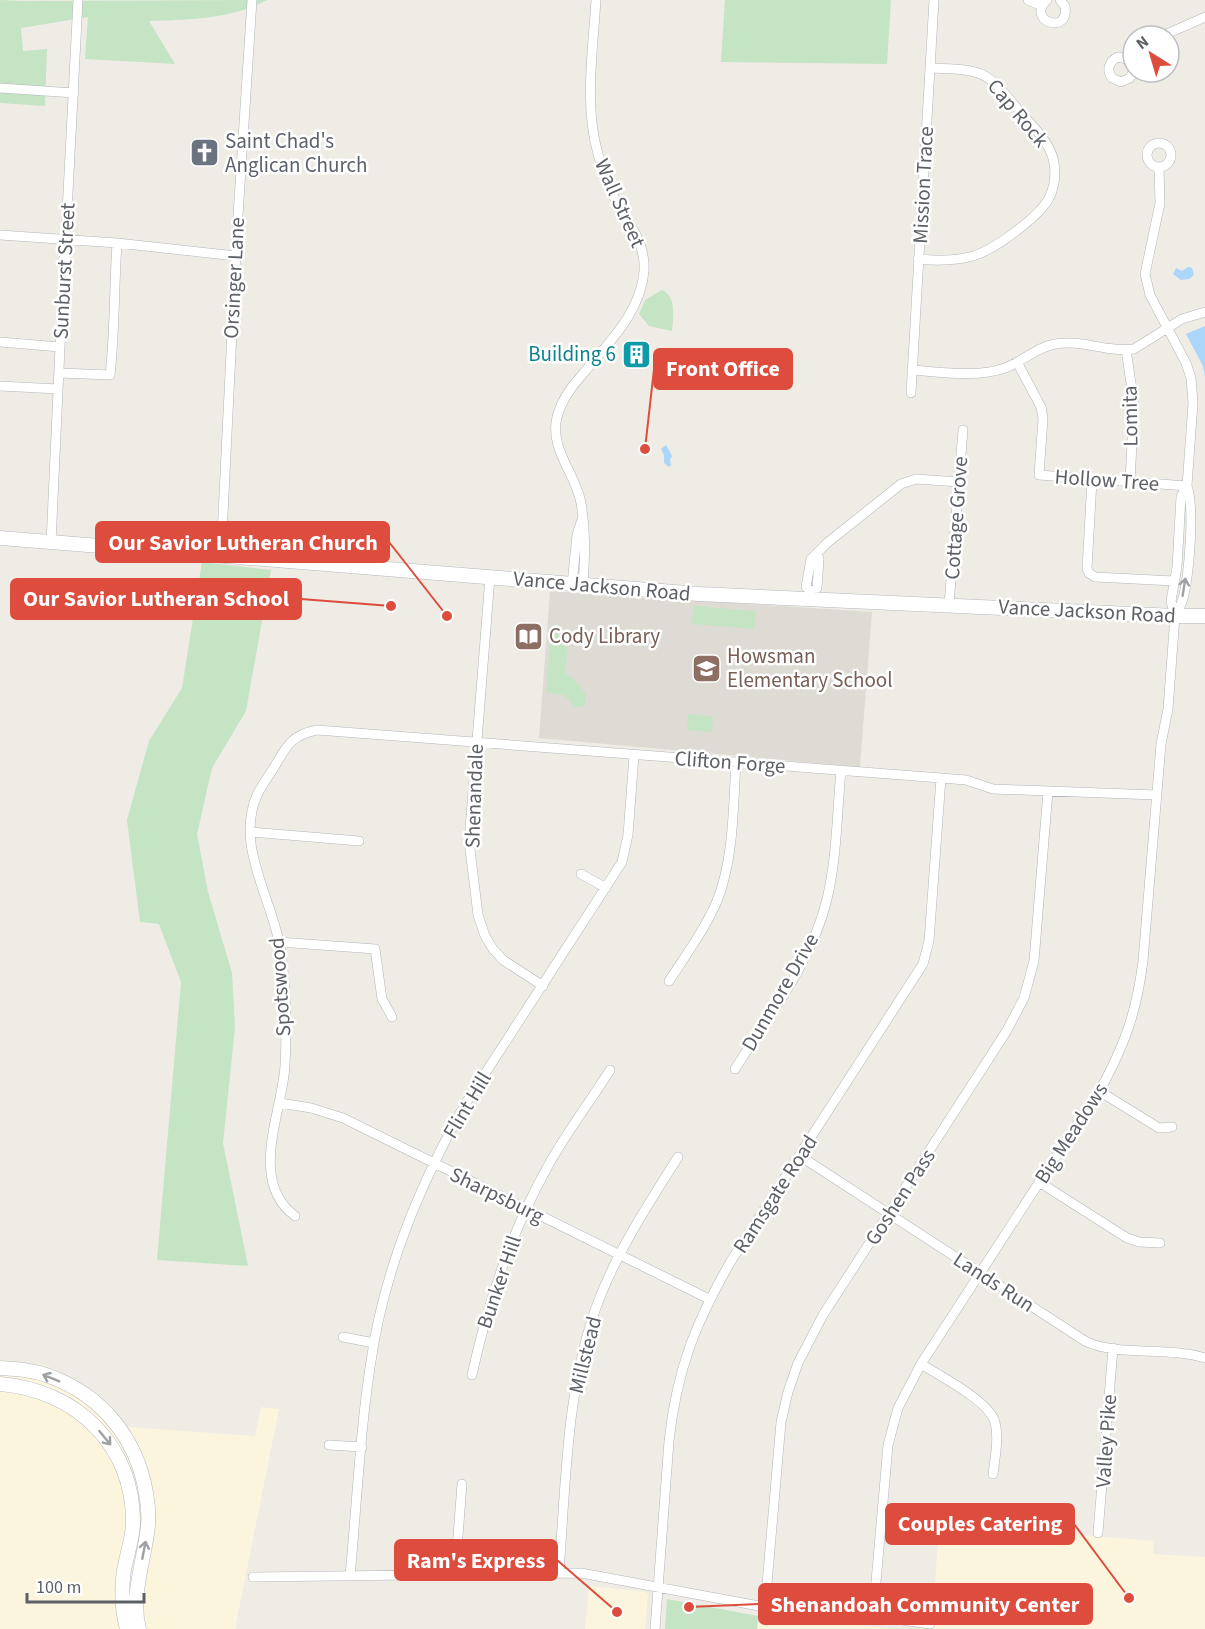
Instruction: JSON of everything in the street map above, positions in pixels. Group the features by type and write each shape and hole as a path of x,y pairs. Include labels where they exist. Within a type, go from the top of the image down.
{"main road":[{"name":"Vance Jackson Road","path":"0,538 699,594 813,593 950,605 1205,616"},
{"path":"0,1368 32,1371 52,1377 82,1393 108,1413 129,1442 142,1471 148,1503 148,1524 138,1578 136,1611 139,1629"},
{"path":"0,1384 41,1392 72,1407 91,1422 118,1457 131,1498 133,1528 122,1598 127,1629"}],"street":[{"name":"Sunburst Street","path":"51,543 78,0"},
{"name":"Orsinger Lane","path":"221,555 252,0"},
{"name":"Wall Street","path":"578,584 585,528 578,492 558,445 556,420 560,405 571,387 632,312 639,296 644,271 643,254 638,238 604,174 593,130 591,96 597,0"},
{"name":"Mission Trace","path":"911,393 934,0"},
{"path":"1028,0 1044,3 1041,12 1046,21 1052,23 1058,22 1066,12 1060,0"},
{"path":"1181,28 1205,17"},
{"path":"1121,57 1115,58 1110,63 1109,72 1114,80 1121,82"},
{"name":"Cap Rock","path":"918,259 956,260 974,256 991,248 1041,209 1053,189 1055,173 1054,162 1045,141 993,80 975,71 930,68"},
{"path":"0,88 74,93"},
{"name":"Big Meadows","path":"1159,167 1160,203 1145,274 1150,295 1186,363 1193,386 1187,486 1191,497 1187,568 1182,601 1175,616"},
{"path":"0,235 117,243 236,256"},
{"path":"60,372 110,375 115,337 113,297 117,243"},
{"path":"912,370 985,373 1004,368 1047,346 1063,343 1088,343 1126,350 1134,349 1182,319 1205,312"},
{"path":"0,342 60,347"},
{"name":"Lomita","path":"1126,350 1134,403 1130,482"},
{"name":"Hollow Tree","path":"1017,362 1041,407 1043,418 1039,475 1187,486"},
{"path":"0,386 58,390"},
{"name":"Cottage Grove","path":"950,605 963,430"},
{"path":"817,554 818,571 823,575 823,586 813,593 806,587 811,559 827,543 901,484 916,479 959,482"},
{"path":"1092,480 1087,569 1089,573 1095,577 1174,581"},
{"name":"Big Meadows","path":"873,1616 888,1445 898,1408 921,1364 1099,1091 1120,1052 1132,1022 1139,992 1161,744 1168,709 1175,616 1172,601 1177,567 1181,497 1187,486"},
{"name":"Shenandale","path":"490,577 469,841 480,922 485,936 498,955 543,986"},
{"name":"Clifton Forge","path":"303,732 317,730 966,780 993,789 1156,795"},
{"name":"Spotswood","path":"295,1216 283,1204 270,1172 270,1148 280,1103 285,1055 283,976 279,942 254,860 251,832 252,815 258,794 286,747 293,738 303,732"},
{"name":"Flint Hill","path":"350,1576 364,1411 374,1343 398,1252 421,1192 466,1102 622,862 626,848 634,755"},
{"path":"669,981 709,917 723,883 730,846 736,763"},
{"name":"Dunmore Drive","path":"735,1069 791,982 818,929 833,872 841,771"},
{"name":"Ramsgate Road","path":"655,1629 672,1411 681,1371 695,1330 731,1261 923,964 929,941 941,778"},
{"name":"Goshen Pass","path":"765,1607 781,1422 798,1363 811,1335 1006,1032 1024,998 1034,961 1048,791"},
{"path":"251,832 359,841"},
{"path":"580,874 606,888"},
{"path":"279,942 375,949 382,999 392,1017"},
{"name":"Bunker Hill","path":"472,1375 482,1330 500,1269 526,1209 550,1163 610,1070"},
{"path":"1099,1091 1153,1125 1160,1128 1172,1127"},
{"name":"Sharpsburg","path":"280,1103 327,1112 710,1299"},
{"name":"Lands Run","path":"800,1156 1093,1345 1180,1352 1205,1358"},
{"name":"Millstead","path":"559,1572 571,1422 577,1379 599,1299 637,1221 678,1157"},
{"path":"1039,1182 1126,1238 1138,1242 1160,1243"},
{"path":"343,1337 374,1343"},
{"name":"Valley Pike","path":"1098,1533 1113,1348"},
{"path":"921,1364 980,1403 989,1412 994,1421 996,1436 993,1474"},
{"path":"72,1407 82,1393"},
{"path":"329,1445 362,1447"},
{"path":"455,1575 462,1484"},
{"path":"253,1577 581,1573 765,1607 873,1616 930,1624"}],"shaded area":[{"name":"Howsman Elementary School","path":"550,591 872,612 860,767 539,738"},
{"path":"0,1360 45,1365 76,1380 109,1404 128,1427 255,1436 261,1407 279,1409 235,1629 0,1629"},
{"path":"939,1523 1154,1541 1153,1554 1205,1557 1205,1629 932,1629"},
{"path":"589,1586 646,1592 648,1595 645,1629 585,1629"},
{"path":"758,1616 878,1627 890,1629 757,1629"}],"green space":[{"path":"0,0 267,0 224,15 149,21 175,64 85,59 88,17 21,28 23,51 47,49 45,106 0,103"},
{"path":"725,0 891,0 887,64 721,62"},
{"path":"662,290 667,293 672,302 672,331 649,326 639,314 645,300"},
{"path":"202,562 271,570 246,711 212,768 197,834 208,892 232,973 235,1027 223,1143 248,1266 157,1260 181,982 159,924 140,922 127,820 149,741 182,688"},
{"path":"694,606 756,611 754,629 692,624"},
{"path":"551,633 569,636 565,673 574,679 586,694 585,706 575,707 564,695 546,692"},
{"path":"688,714 713,717 712,732 687,730"},
{"path":"667,1599 758,1616 757,1629 665,1629"}],"water":[{"path":"1188,267 1192,268 1194,275 1189,279 1181,280 1173,274 1176,268 1182,271"},
{"path":"1205,326 1205,377 1203,366 1186,334"},
{"path":"666,445 672,456 669,467 664,463 661,449"}],"place":[{"name":"Saint Chad's Anglican Church","path":"204,153"},
{"name":"Building 6","path":"637,354"},
{"name":"Front Office","path":"645,449"},
{"name":"Our Savior Lutheran School","path":"391,606"},
{"name":"Our Savior Lutheran Church","path":"447,616"},
{"name":"Cody Library","path":"528,636"},
{"name":"Howsman Elementary School","path":"706,668"},
{"name":"Couples Catering","path":"1129,1598"},
{"name":"Shenandoah Community Center","path":"689,1607"},
{"name":"Ram's Express","path":"617,1612"}]}
